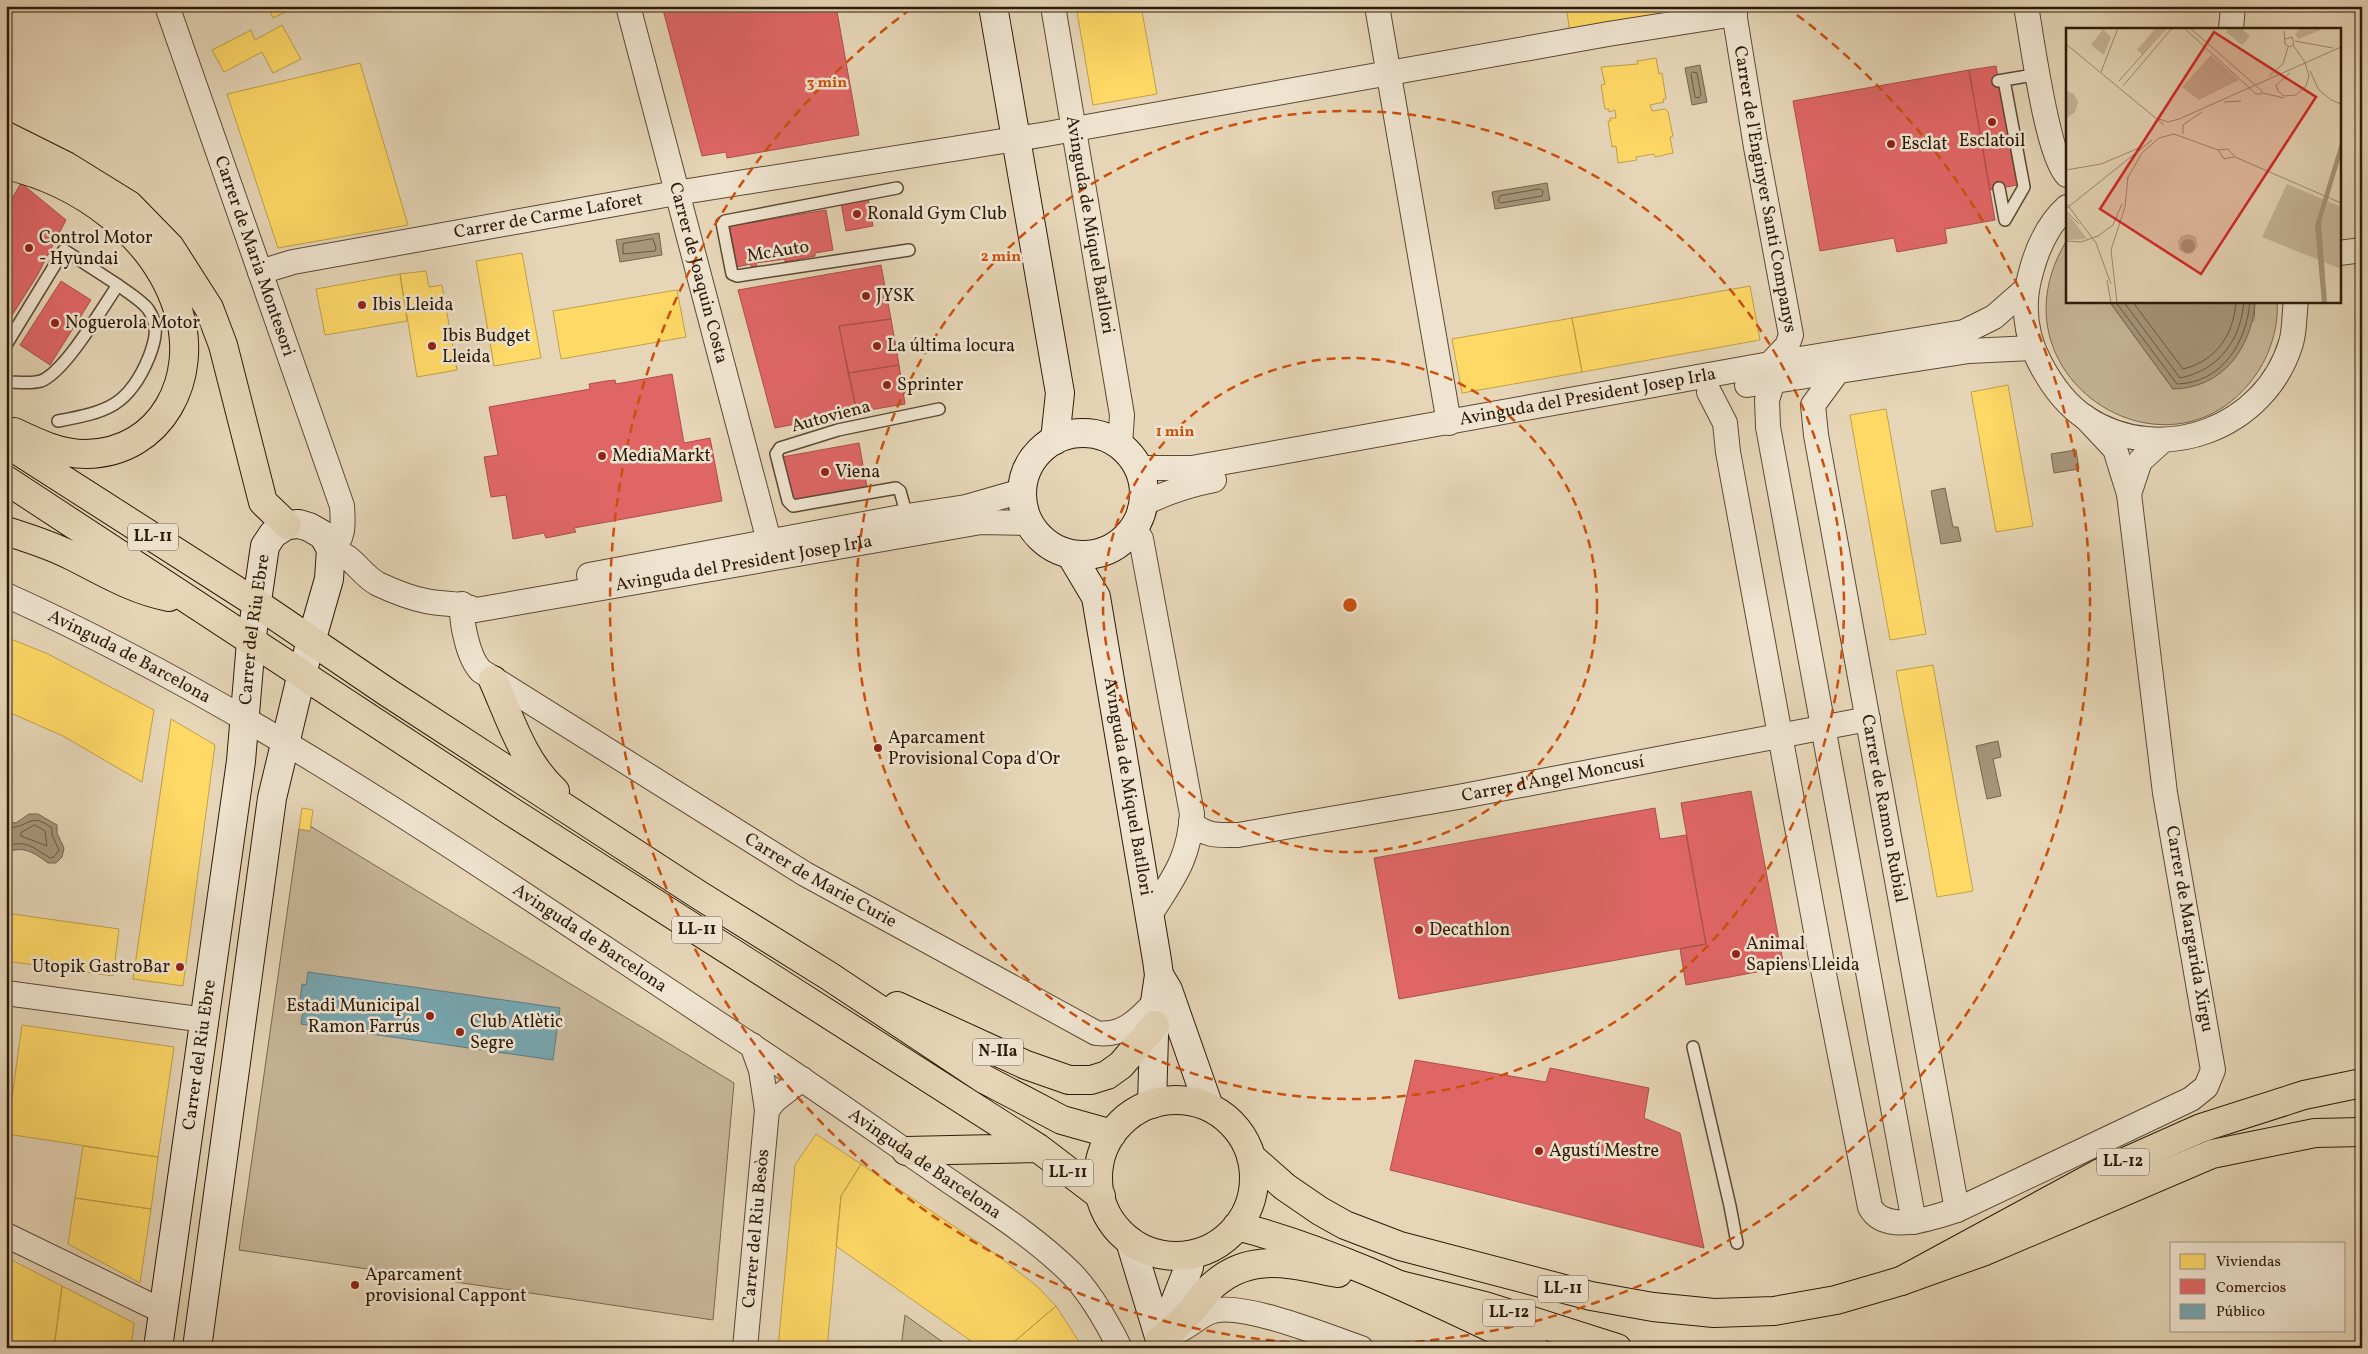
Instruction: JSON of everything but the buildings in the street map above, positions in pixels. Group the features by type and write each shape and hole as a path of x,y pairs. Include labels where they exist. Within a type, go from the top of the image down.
{"main road":[{"path":"6,136 66,166 116,197 129,206 170,247 209,308 223,345 263,502 287,525"},
{"path":"6,164 28,170 51,180 96,206 124,226 141,245 170,288 179,311 184,349 180,386 171,406 157,424 143,436 126,445 87,454 68,452 49,448 6,429"},
{"name":"LL-11","path":"6,443 256,603 601,831 829,976 987,1081 1062,1120 1112,1134"},
{"name":"LL-11","path":"6,480 512,812 1038,1148 1101,1196"},
{"path":"6,531 70,555 122,583 142,591 188,600"},
{"path":"493,680 526,754 543,780 601,831"},
{"name":"N-IIa","path":"829,976 1026,1065 1069,1080 1091,1080 1106,1075 1121,1065 1155,1013"},
{"name":"LL-12","path":"1901,1281 2100,1173 2200,1128 2304,1095 2362,1083"},
{"name":"LL-11","path":"1181,1101 1209,1107 1236,1128 1245,1142 1251,1157 1254,1175 1253,1193 1247,1211 1237,1226 1217,1245 1190,1255 1159,1254 1130,1241 1112,1221 1101,1196 1098,1180 1104,1148 1112,1134 1130,1116 1152,1104 1181,1101"},
{"name":"LL-11","path":"1251,1157 1302,1199 1320,1211 1361,1231 1400,1246 1591,1296 1653,1307 1714,1313 1774,1312 1836,1300 1901,1281 1994,1247 2212,1154 2315,1133 2362,1132"},
{"path":"906,1152 1038,1148"},
{"path":"1237,1226 1298,1245 1400,1285 1534,1348"},
{"path":"1160,1344 1208,1290 1225,1276 1243,1266 1260,1263 1285,1265 1400,1285"},
{"name":"LL-12","path":"1400,1285 1486,1306 1617,1348"}],"street":[{"name":"Carrer de Maria Montesori","path":"167,6 342,506 332,518 326,544"},
{"name":"Carrer de Joaquin Costa","path":"628,6 769,541"},
{"path":"993,6 1068,437"},
{"name":"Avinguda de Miquel Batllori","path":"1052,6 1122,415 1120,446"},
{"path":"1377,6 1449,423"},
{"path":"2026,6 2050,139 2061,170 2066,174"},
{"path":"2231,28 2233,6"},
{"name":"Carrer de Carme Laforet","path":"260,272 293,262 676,193 1073,130 1734,10"},
{"name":"Carrer de l'Enginyer Santi Companys","path":"1734,10 1756,147 1791,335 1772,373"},
{"name":"Carrer de Margarida Xirgu","path":"1957,1210 2191,1099 2206,1087 2213,1070 2165,793 2129,494 2115,449 2053,387 2032,348 2026,319 2026,289 2038,246 2066,208"},
{"path":"2340,253 2362,250"},
{"name":"Avinguda del President Josep Irla","path":"1138,468 1192,468 1449,423 1772,373 1964,332 1994,317 2026,289"},
{"path":"2085,418 2122,435 2162,441 2205,433 2243,413 2273,382 2291,342 2296,302"},
{"name":"Avinguda del President Josep Irla","path":"1139,516 1184,486 1709,392 1772,373 1838,371 1969,351 2032,348"},
{"name":"Carrer de Ramon Rubial","path":"1838,371 1813,405 1816,435 1957,1210"},
{"path":"1772,373 1767,400 1768,427 1914,1222"},
{"path":"1709,392 1725,423 1728,452 1823,970 1870,1207 1874,1215 1883,1220 1914,1222 1957,1210"},
{"path":"1139,516 1124,540 1111,549 1098,554 1071,555 1046,544 1029,523 1023,508 1022,491 1025,473 1034,457 1048,444 1068,437 1089,433 1106,438 1120,446 1138,468 1143,486 1139,516 1142,539 1192,814 1184,859 1150,916"},
{"name":"Carrer de Margarida Xirgu","path":"2129,494 2140,461 2162,441"},
{"name":"Avinguda del President Josep Irla","path":"471,607 474,596 907,516 966,507 1022,491"},
{"name":"Avinguda del President Josep Irla","path":"326,544 344,554 365,575 384,587 426,601 471,607 981,522 1029,523"},
{"path":"287,525 299,524 326,544"},
{"name":"Carrer del Riu Ebre","path":"158,1348 241,761 243,719 256,603 265,546 273,534 287,525"},
{"name":"Carrer del Riu Ebre","path":"197,1348 272,798 302,673 329,579 326,544"},
{"name":"Avinguda de Miquel Batllori","path":"1096,597 1111,549"},
{"name":"Avinguda de Miquel Batllori","path":"1071,555 1096,597 1160,975 1155,1013 1152,1104"},
{"path":"329,579 348,574 365,575"},
{"name":"Avinguda de Barcelona","path":"6,595 168,674 243,719 286,742 430,830 752,1045 1011,1224 1061,1264 1087,1291 1120,1348"},
{"name":"Carrer de Marie Curie","path":"471,607 462,619 473,662 493,680 527,698 805,874 1096,1034 1112,1033 1155,1013"},
{"name":"Carrer d'Àngel Moncusí","path":"1191,823 1204,833 1210,835 1238,835 1458,798 1868,719"},
{"path":"241,761 251,754 261,753 271,759 278,776"},
{"name":"Carrer d'Àngel Moncusí","path":"1184,859 1204,847 1225,842 1238,835"},
{"name":"Avinguda de Miquel Batllori","path":"1160,975 1168,990 1209,1107"},
{"path":"6,993 205,1020"},
{"name":"Carrer del Riu Besòs","path":"745,1348 767,1110 761,1070 752,1045"},
{"path":"767,1110 775,1100 802,1079"},
{"path":"6,1235 152,1306"},
{"path":"1130,1241 1160,1344"},
{"path":"1160,1344 1189,1267 1190,1255"},
{"path":"1160,1344 1212,1311 1228,1308 1254,1313 1361,1348"}],"lane":[{"path":"1999,188 2005,220 2024,187 2016,160 2001,80 2039,74"},
{"name":"McAuto","path":"897,188 722,223 732,274 737,276 909,250"},
{"path":"6,344 64,250 118,285 147,308 156,326 155,340 139,380 127,396 102,411 58,421"},
{"path":"6,382 40,381 50,376 64,363 118,285"},
{"name":"Autoviena","path":"907,516 900,491 896,488 793,506 788,501 776,454 780,448 838,430 939,409"},
{"path":"1693,1047 1737,1243"}],"shaded area":[{"path":"2066,243 2066,302 2110,302 2173,389 2254,320 2255,302 2277,302 2277,321 2269,350 2255,376 2219,410 2178,424 2136,421 2098,403 2067,374 2049,335 2048,289"},
{"name":"Club Atlètic Segre","path":"310,826 734,1083 713,1320 239,1250 299,829 309,831"},
{"path":"905,1315 951,1348 901,1348"}],"water":[{"path":"1700,65 1707,102 1692,105 1685,68"},
{"path":"1547,183 1550,200 1495,209 1492,192"},
{"path":"659,233 662,255 620,262 616,240"},
{"path":"2110,302 2255,302 2253,318 2248,334 2232,362 2220,373 2206,381 2191,387 2173,389"},
{"path":"2076,450 2079,469 2054,473 2051,454"},
{"path":"1945,488 1953,527 1958,527 1961,541 1941,544 1931,491"},
{"path":"1998,741 2001,757 1993,759 2001,796 1987,799 1976,746"},
{"path":"29,814 38,814 57,825 57,833 64,848 62,857 56,863 48,863 33,853 24,850 6,852 6,821 16,823"}],"place":[{"name":"Esclatoil","path":"1992,122"},
{"name":"Esclat","path":"1891,144"},
{"name":"Ronald Gym Club","path":"857,214"},
{"name":"Control Motor - Hyundai","path":"29,248"},
{"name":"JYSK","path":"866,296"},
{"name":"Ibis Lleida","path":"362,305"},
{"name":"Noguerola Motor","path":"55,323"},
{"name":"Ibis Budget Lleida","path":"432,346"},
{"name":"La última locura","path":"877,346"},
{"name":"Sprinter","path":"887,385"},
{"name":"MediaMarkt","path":"602,456"},
{"name":"Viena","path":"825,472"},
{"name":"Aparcament Provisional Copa d'Or","path":"878,748"},
{"name":"Decathlon","path":"1419,930"},
{"name":"Animal Sapiens Lleida","path":"1736,954"},
{"name":"Utopik GastroBar","path":"180,967"},
{"name":"Estadi Municipal Ramon Farrús","path":"430,1016"},
{"name":"Club Atlètic Segre","path":"460,1032"},
{"name":"Agustí Mestre","path":"1539,1151"},
{"name":"Aparcament provisional Cappont","path":"355,1285"}]}
